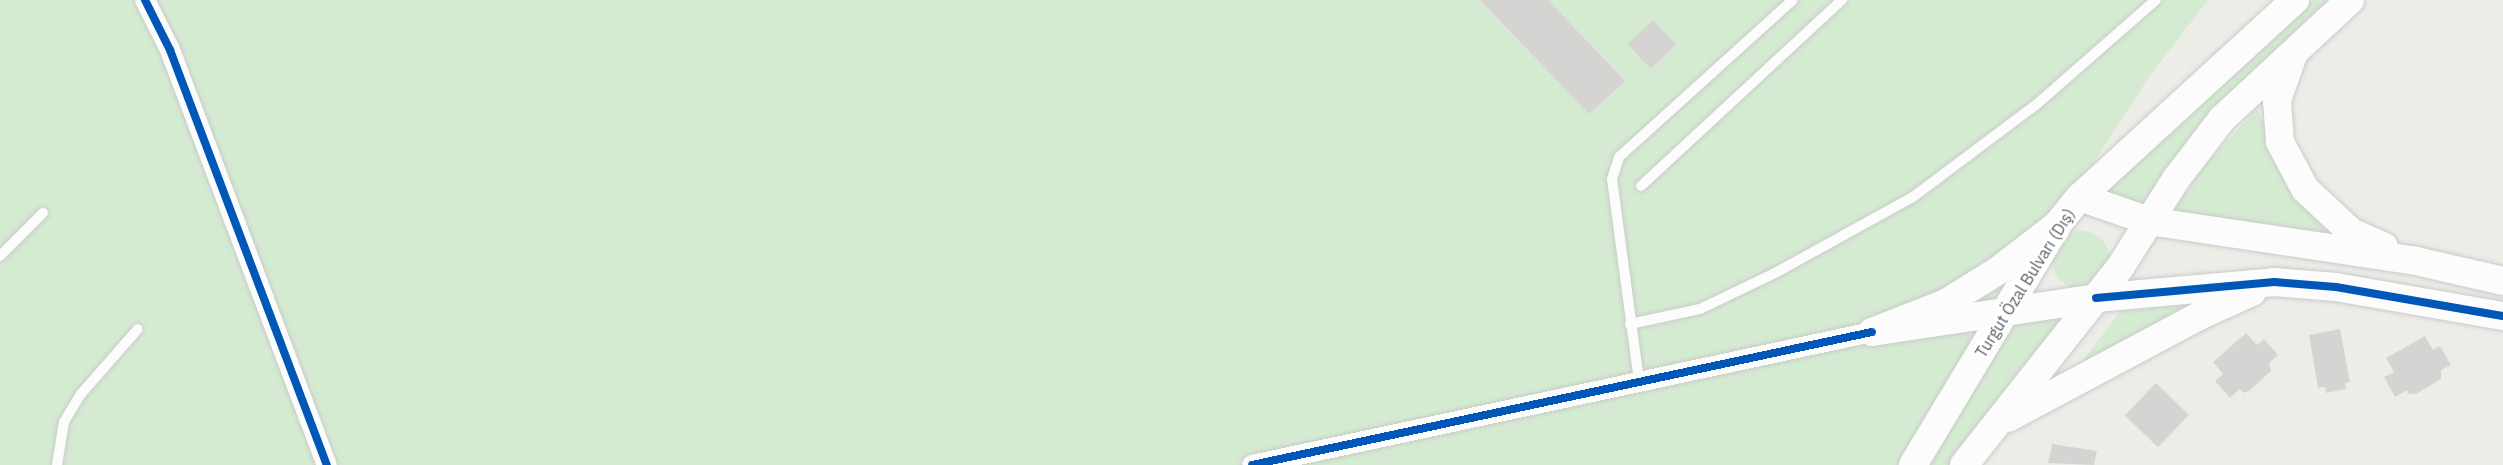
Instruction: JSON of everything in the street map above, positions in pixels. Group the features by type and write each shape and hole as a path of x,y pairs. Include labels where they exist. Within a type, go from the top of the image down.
{"main road":[{"name":"Turgut Özal Bulvarı (Dış)","path":"1913,465 2057,225 2080,197 2295,0"},
{"path":"1964,465 2001,422 2096,298 2222,119 2350,0"},
{"path":"2294,52 2277,100 2280,142 2305,189 2351,232 2416,261"},
{"path":"2080,197 2149,220 2416,261 2503,281"},
{"path":"1872,332 1946,303 1996,272 2057,225"},
{"path":"1872,332 2096,298 2274,282 2336,287 2503,316"},
{"path":"2001,422 2094,375 2201,315 2274,282"}],"street":[{"path":"145,0 170,50 327,465"},
{"path":"1252,465 1872,332"}],"lane":[{"path":"1639,381 1612,179 1619,157 1793,0"},
{"path":"1641,186 1842,0"},
{"path":"1630,324 1700,309 1795,263 1913,196 2037,105 2156,0"},
{"path":"0,256 43,213"},
{"path":"57,465 64,422 81,394 138,328"}],"green space":[{"path":"0,0 2208,0 2149,77 1897,465 0,465"},
{"path":"2314,0 2331,0 2138,212 2106,192"},
{"path":"2257,109 2299,196 2345,239 2170,214 2209,161"},
{"path":"2081,231 2097,236 2105,244 2110,260 2105,276 2097,284 2081,289 2065,284 2057,276 2052,260 2057,244 2065,236"},
{"path":"2223,298 2067,381 2121,311"},
{"path":"2017,318 2069,319 1961,445 1949,465 1926,465"}],"building":[{"path":"1480,0 1548,0 1625,81 1589,114"},
{"path":"1653,20 1676,45 1651,69 1627,44"},
{"path":"2340,329 2350,382 2345,383 2346,389 2326,393 2325,387 2318,388 2309,335"},
{"path":"2246,333 2257,345 2264,339 2278,355 2269,363 2271,371 2249,391 2244,393 2240,389 2230,398 2215,381 2223,374 2213,362"},
{"path":"2425,336 2433,350 2440,346 2451,365 2441,370 2441,379 2416,394 2409,394 2407,390 2395,397 2384,377 2394,372 2386,358"},
{"path":"2156,383 2189,415 2158,447 2125,415"},
{"path":"2052,444 2097,451 2094,465 2048,463"}],"cycle path":[{"path":"145,0 170,50 327,465"},
{"path":"2096,298 2274,282 2336,287 2503,316"},
{"path":"1252,465 1872,332"}]}
